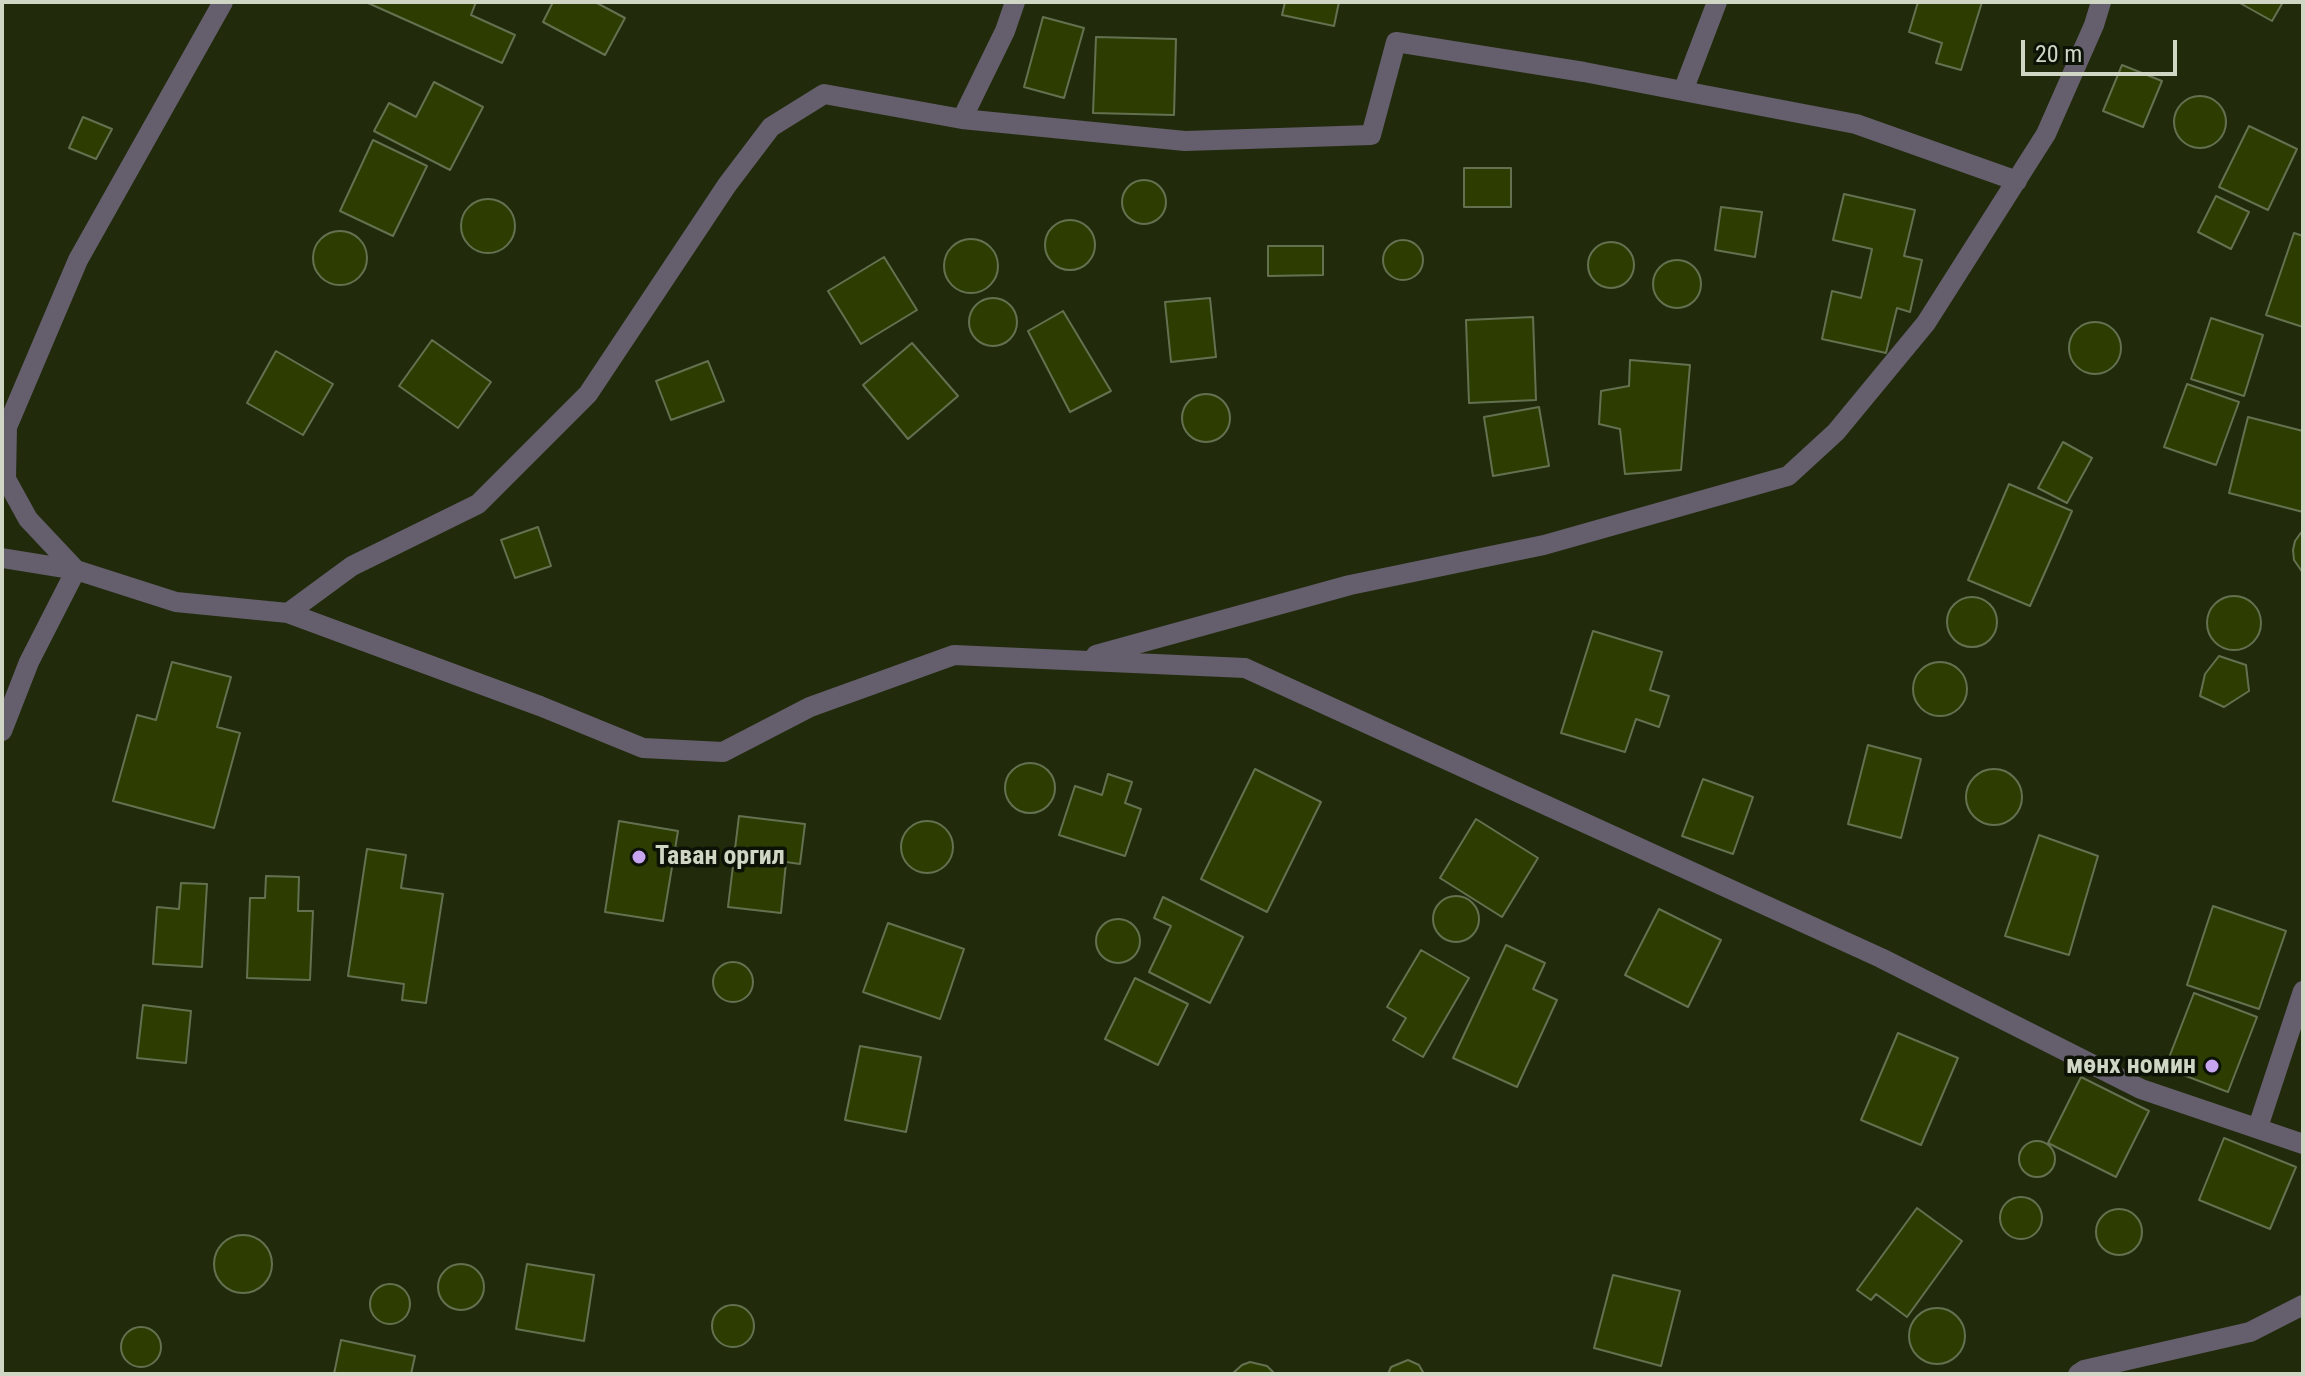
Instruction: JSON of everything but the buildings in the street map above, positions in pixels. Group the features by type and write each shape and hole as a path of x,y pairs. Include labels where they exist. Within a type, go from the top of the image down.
{"street":[{"path":"76,570 28,519 6,479 7,427 78,260 223,2"},
{"path":"962,119 1005,31 1015,2"},
{"path":"1683,91 1717,2"},
{"path":"1077,660 1350,585 1544,545 1788,476 1836,432 1926,323 2046,134 2101,2"},
{"path":"288,613 352,566 478,504 588,394 727,185 771,127 824,94 962,119 1185,141 1371,135 1396,42 1584,72 1856,124 2017,181"},
{"path":"2,558 76,570 176,602 288,613 540,706 643,748 723,752 810,707 954,655 1245,668 1881,958 2141,1089 2303,1144"},
{"path":"2,731 29,662 76,570"},
{"path":"2258,1127 2303,991"},
{"path":"2078,1374 2084,1370 2250,1332 2303,1305"}],"place":[{"name":"Таван оргил","path":"639,857"},
{"name":"мөнх номин","path":"2212,1066"}]}
